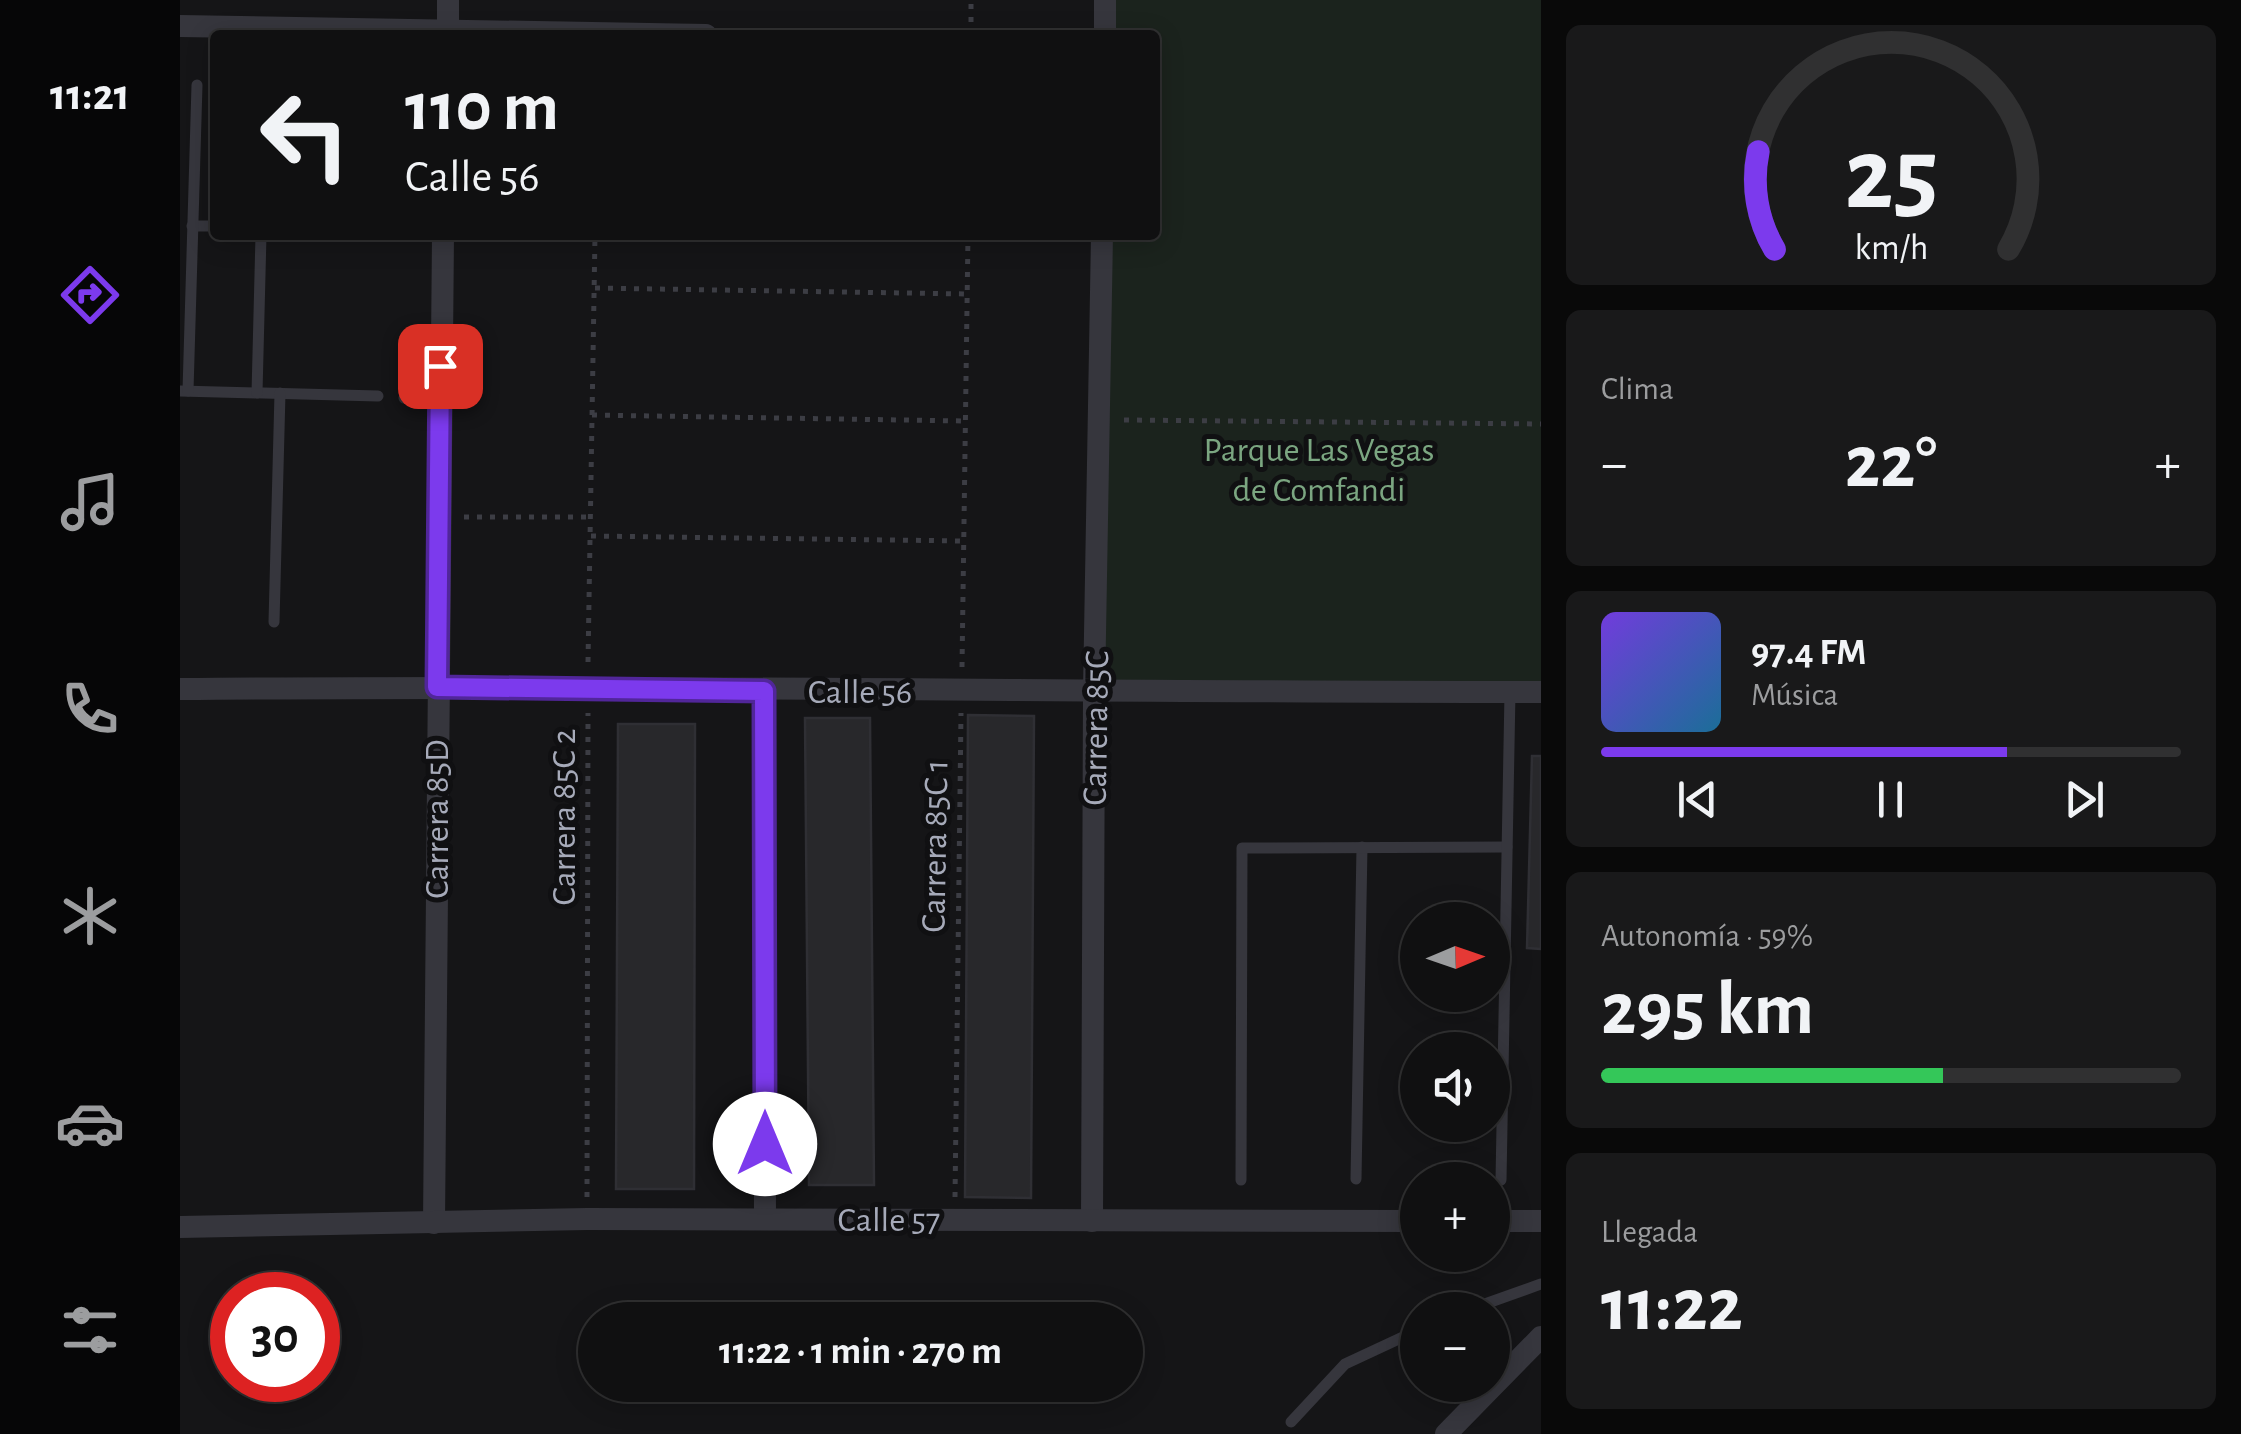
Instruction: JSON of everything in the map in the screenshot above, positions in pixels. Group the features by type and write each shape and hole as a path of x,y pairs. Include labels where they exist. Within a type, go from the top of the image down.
{"street":[{"path":"448,0 448,30"},
{"path":"1105,0 1105,30"},
{"path":"180,26 333,30"},
{"name":"Carrera 85D","path":"434,1222 443,240"},
{"name":"Carrera 85C","path":"1092,1221 1094,691 1102,240"},
{"name":"Calle 56","path":"180,689 1541,692"},
{"path":"764,691 765,1219"},
{"name":"Calle 57","path":"180,1227 587,1219 1400,1221"},
{"path":"1510,1221 1541,1221"},
{"path":"1446,1434 1541,1337"}],"lane":[{"path":"196,85 184,391 378,396"},
{"path":"192,226 210,226"},
{"path":"257,393 261,240"},
{"path":"274,622 280,393"},
{"path":"404,398 439,398"},
{"path":"1501,1162 1510,692"},
{"path":"1356,1179 1362,847"},
{"path":"1241,1180 1242,848 1507,848"},
{"path":"1510,1295 1541,1284"},
{"path":"1290,1422 1345,1364 1400,1338"}],"path":[{"path":"971,0 971,30"},
{"name":"Carrera 85C 2","path":"587,1219 588,688 595,240"},
{"name":"Carrera 85C 1","path":"954,1219 968,240"},
{"path":"594,288 967,294"},
{"path":"592,415 965,421"},
{"path":"1099,420 1541,424"},
{"path":"438,517 590,516"},
{"path":"590,536 963,541"}],"green space":[{"name":"Parque Las Vegas de Comfandi","path":"1105,0 1541,0 1541,692 1094,691 1102,240 1160,240 1160,30 1105,30"}],"building":[{"path":"968,715 1034,716 1031,1198 965,1197"},
{"path":"805,718 870,718 874,1185 809,1185"},
{"path":"618,724 695,724 694,1189 616,1189"},
{"path":"1532,756 1541,756 1541,949 1527,948"}],"route":[{"path":"440,366 437,687 764,691 765,1144"}]}
